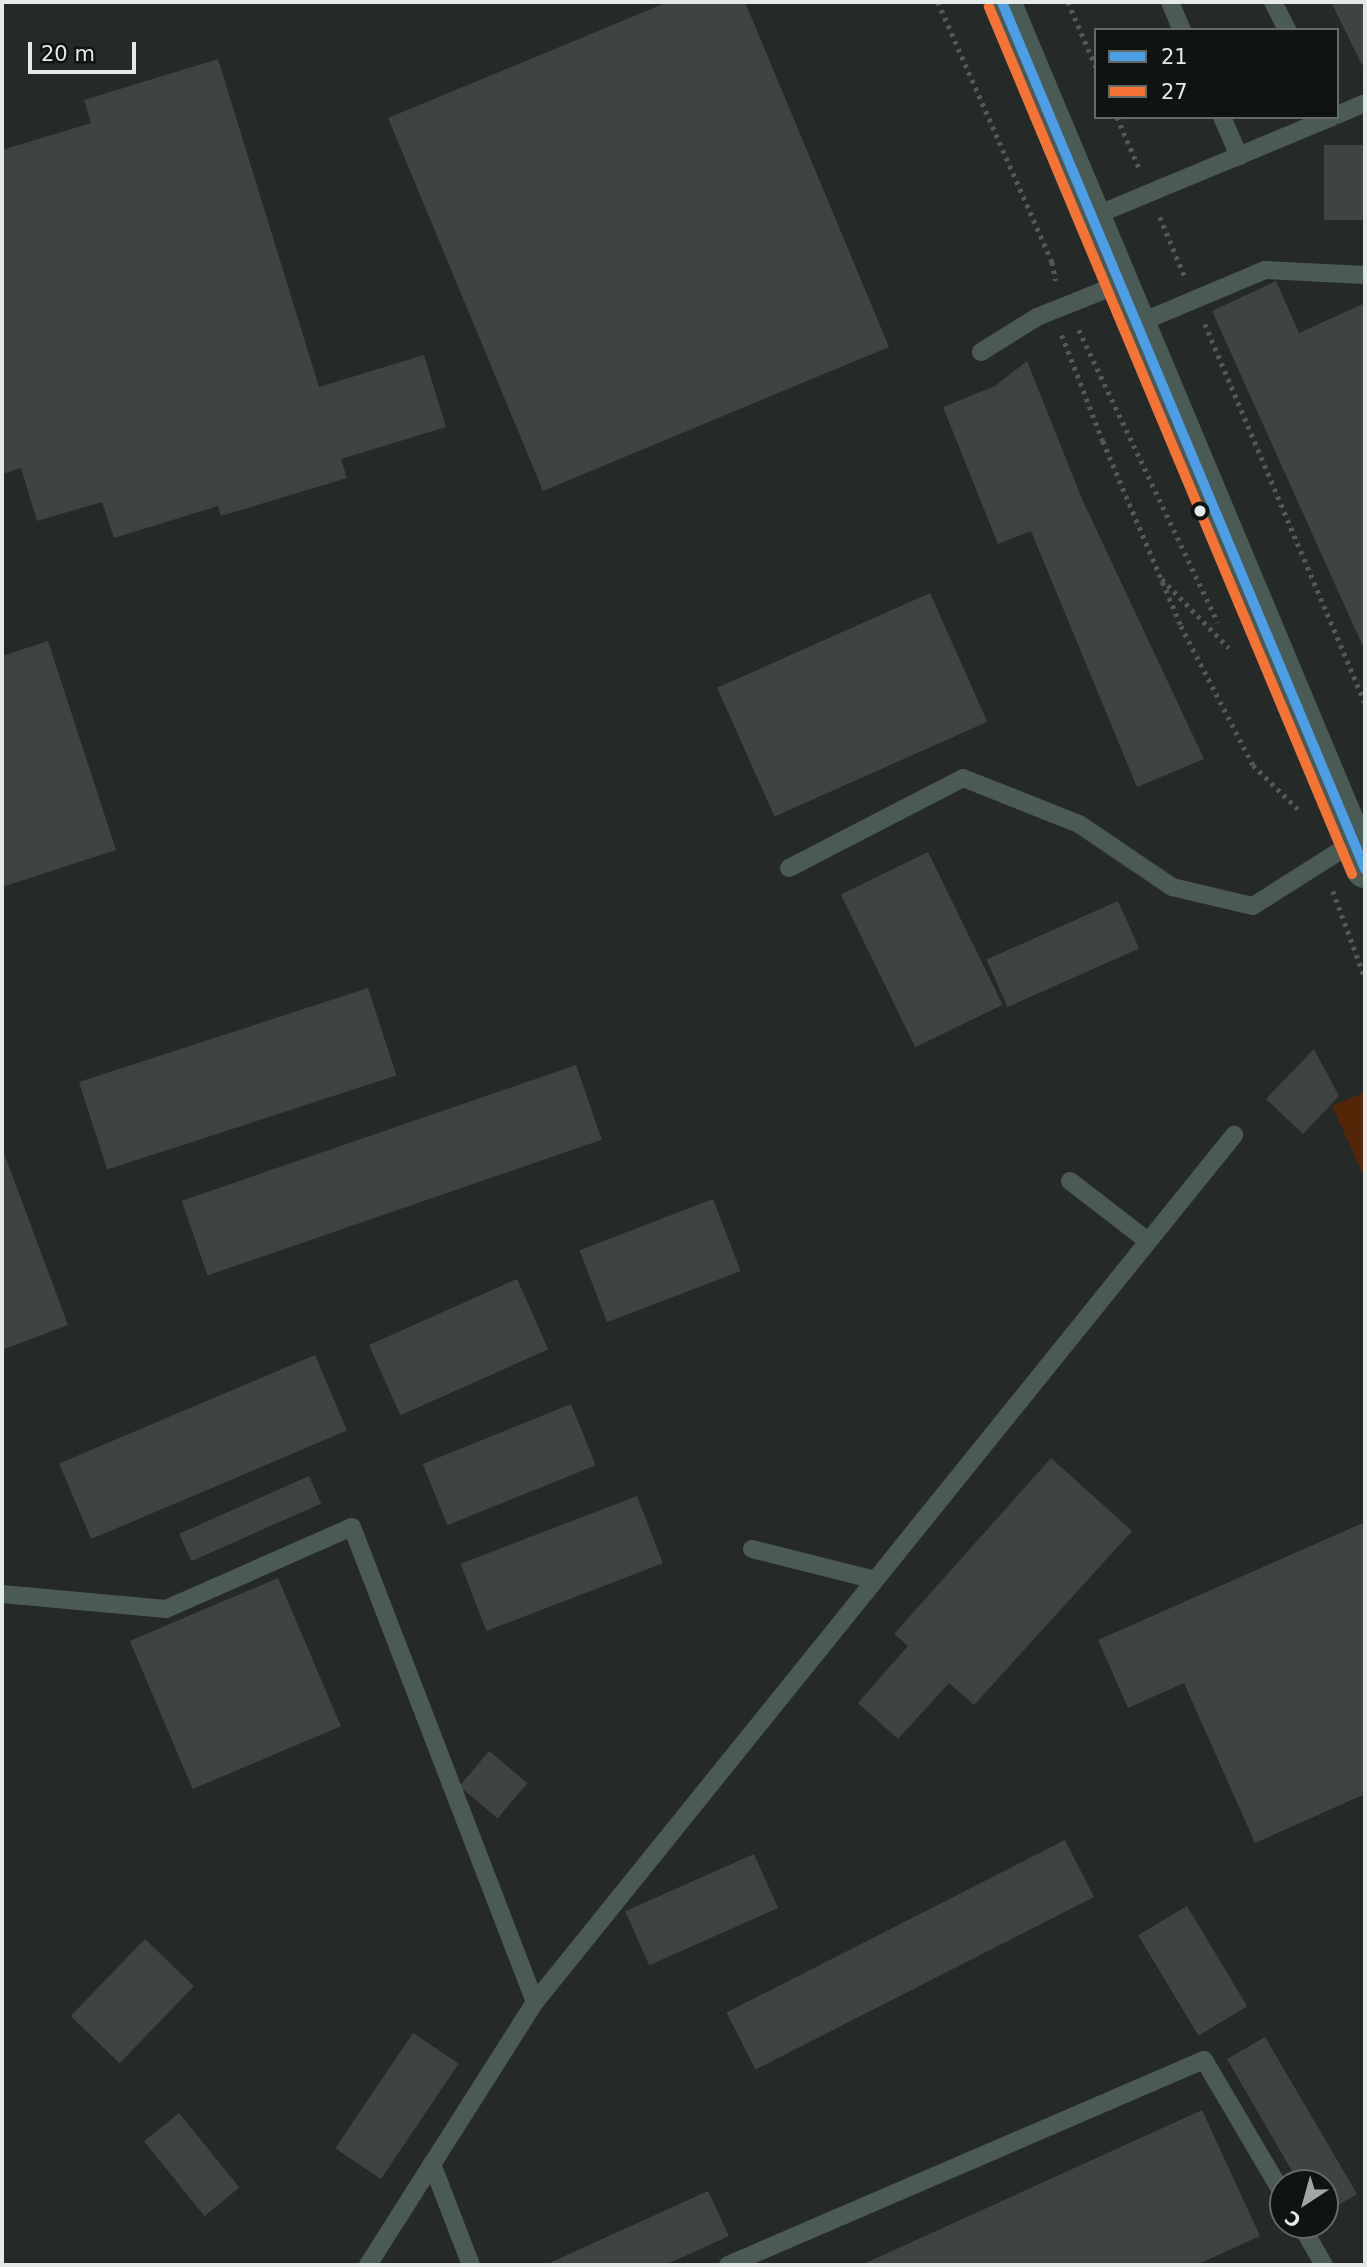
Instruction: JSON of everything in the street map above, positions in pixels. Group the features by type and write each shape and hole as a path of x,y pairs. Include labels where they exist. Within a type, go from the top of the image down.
{"main road":[{"path":"1002,2 1139,323 1359,855"}],"lane":[{"path":"1170,2 1181,28"},
{"path":"1273,2 1286,28"},
{"path":"1339,114 1365,103"},
{"path":"1223,119 1239,156"},
{"path":"1094,216 1326,119"},
{"path":"1139,323 1265,270 1365,275"},
{"path":"981,352 1037,317 1122,283"},
{"path":"789,868 963,778 1079,824 1172,887 1253,906 1319,862 1359,855"},
{"path":"368,2265 535,2002 1234,1135"},
{"path":"1070,1181 1149,1241"},
{"path":"2,1594 166,1609 352,1527 535,2002"},
{"path":"752,1549 875,1580"},
{"path":"728,2265 1204,2060 1269,2170"},
{"path":"432,2164 471,2265"},
{"path":"1309,2239 1324,2265"}],"path":[{"path":"938,2 1052,262 1062,307 1235,661"},
{"path":"1068,2 1094,62"},
{"path":"1118,119 1365,703"},
{"path":"1054,278 1062,307 1060,328 1088,404 1181,626 1253,765 1298,810"},
{"path":"1160,578 1230,648"},
{"path":"1288,785 1365,978"}],"shaded area":[{"path":"1365,1092 1365,1179 1332,1106"}],"building":[{"path":"668,2 745,2 889,347 543,491 388,118"},
{"path":"1331,2 1365,2 1365,63 1362,65"},
{"path":"218,59 319,387 424,355 446,427 341,459 347,478 221,516 218,506 114,538 102,502 37,521 21,468 2,474 2,150 91,123 84,100"},
{"path":"1324,145 1365,145 1365,220 1324,220"},
{"path":"1276,281 1299,333 1365,303 1365,651 1212,311"},
{"path":"1027,361 1082,499 1204,759 1137,787 1031,531 998,544 943,407 995,386"},
{"path":"930,593 987,722 774,817 717,688"},
{"path":"48,641 116,850 2,887 2,656"},
{"path":"928,852 1003,1005 915,1047 841,895"},
{"path":"1118,901 1139,949 1008,1007 986,960"},
{"path":"368,988 396,1075 107,1169 79,1082"},
{"path":"1314,1049 1339,1096 1303,1134 1266,1099"},
{"path":"576,1065 602,1140 207,1275 182,1201"},
{"path":"2,1148 68,1325 2,1350"},
{"path":"713,1199 741,1271 607,1322 579,1250"},
{"path":"517,1279 548,1349 400,1415 369,1345"},
{"path":"315,1355 347,1430 91,1539 59,1464"},
{"path":"571,1404 596,1465 447,1525 423,1464"},
{"path":"1051,1458 1132,1531 974,1705 949,1683 898,1739 858,1703 908,1646 894,1634"},
{"path":"309,1476 321,1503 191,1561 179,1534"},
{"path":"637,1496 663,1563 486,1631 461,1564"},
{"path":"1365,1522 1365,1794 1255,1843 1184,1683 1128,1708 1098,1640"},
{"path":"278,1578 341,1726 193,1789 130,1641"},
{"path":"489,1751 527,1783 498,1818 459,1786"},
{"path":"1065,1840 1094,1897 755,2070 726,2013"},
{"path":"754,1854 778,1908 649,1965 625,1911"},
{"path":"1187,1906 1247,2006 1198,2036 1138,1935"},
{"path":"145,1939 194,1986 120,2063 71,2016"},
{"path":"413,2033 459,2064 381,2179 335,2148"},
{"path":"1265,2037 1357,2194 1339,2205 1339,2169 1291,2169 1227,2059"},
{"path":"1202,2110 1260,2236 1196,2265 861,2265"},
{"path":"179,2113 239,2188 204,2216 144,2141"},
{"path":"708,2191 729,2236 665,2265 545,2265"}],"transit line":[{"name":"21","path":"1002,2 1365,869"},
{"name":"27","path":"989,7 1352,874"}]}
